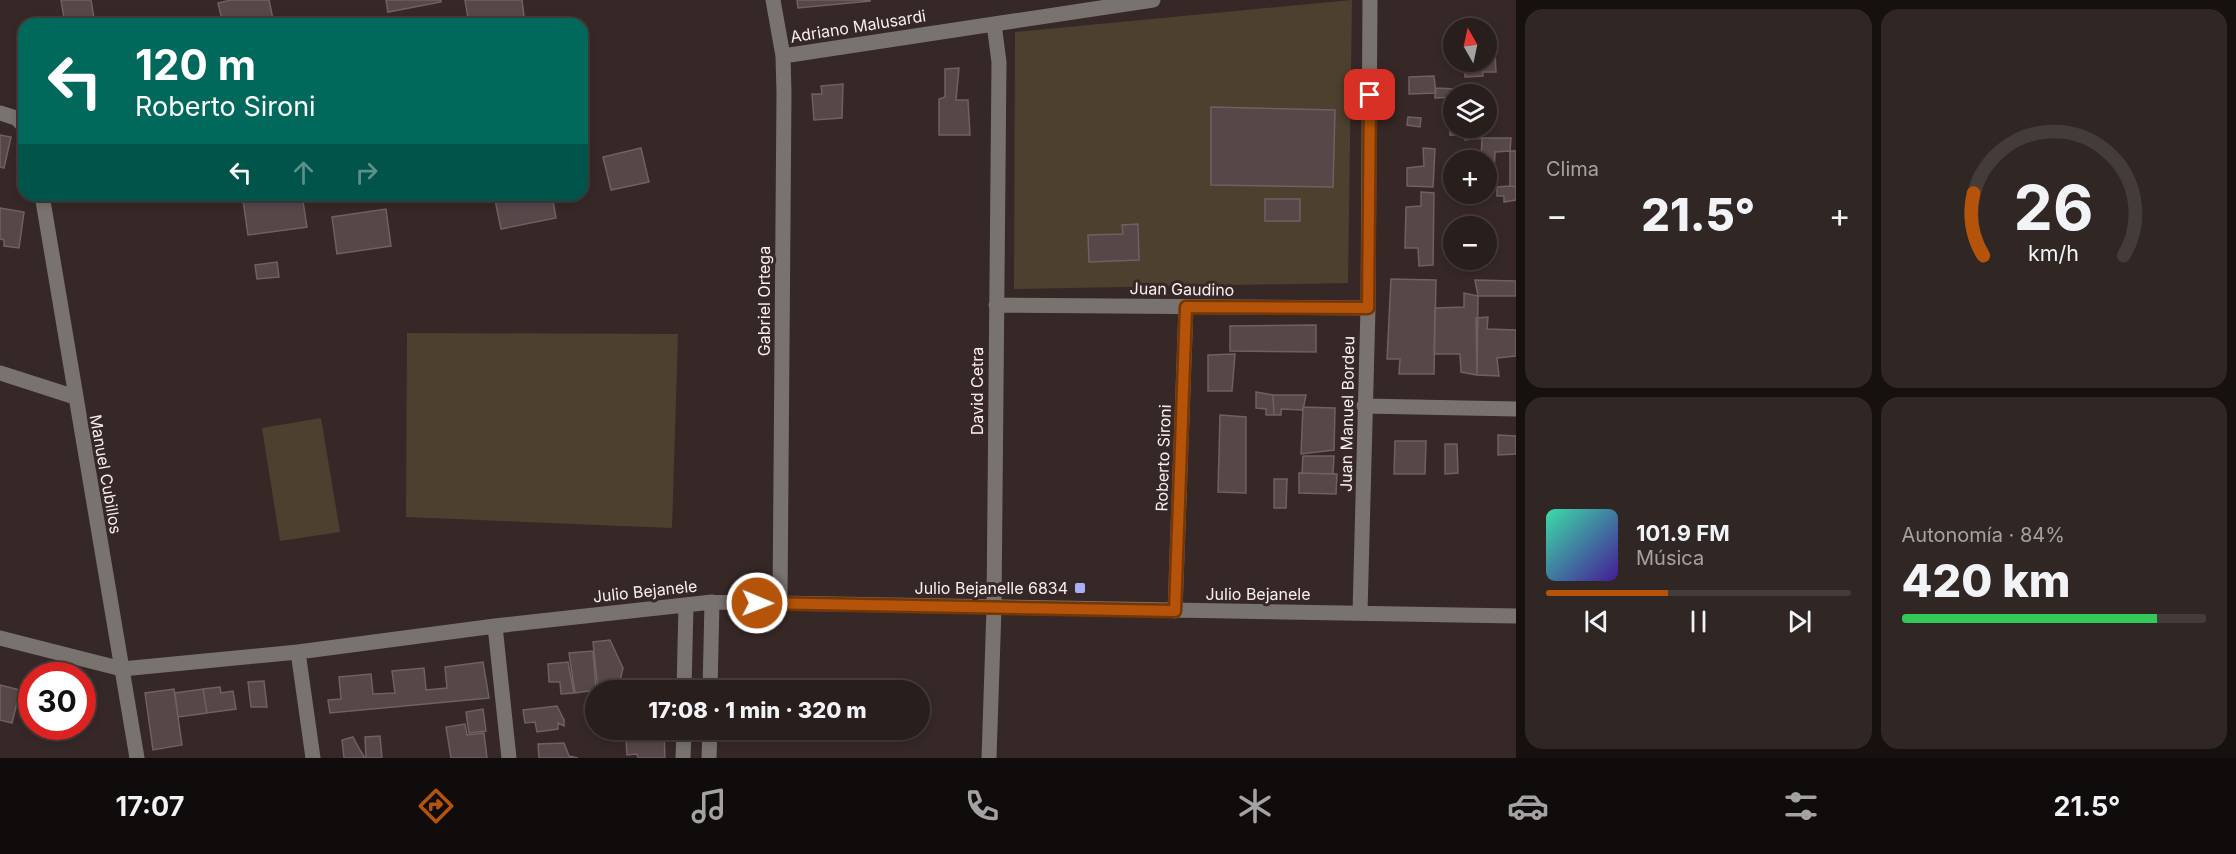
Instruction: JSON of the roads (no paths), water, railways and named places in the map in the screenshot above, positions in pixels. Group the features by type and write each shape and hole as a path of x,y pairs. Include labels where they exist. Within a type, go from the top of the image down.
{"street":[{"name":"Gabriel Ortega","path":"772,0 783,56 780,603"},
{"name":"Adriano Malusardi","path":"783,56 1153,0"},
{"name":"Juan Manuel Bordeu","path":"1360,612 1368,308 1370,0"},
{"name":"David Cetra","path":"989,758 994,608 999,62 994,24"},
{"path":"0,113 18,120"},
{"name":"Manuel Cubillos","path":"43,201 137,758"},
{"name":"Juan Gaudino","path":"996,305 1368,308"},
{"name":"Roberto Sironi","path":"1175,611 1186,307"},
{"path":"0,374 75,397"},
{"path":"1364,406 1516,409"},
{"name":"Julio Bejanele","path":"0,639 122,669 298,652 495,626 712,602 1516,616"},
{"path":"710,680 712,602"},
{"path":"684,680 686,605"},
{"path":"495,626 509,758"},
{"path":"298,652 313,758"},
{"path":"683,758 684,740"},
{"path":"709,758 710,740"}],"place":[{"name":"Julio Bejanelle 6834","path":"1080,588"}]}
